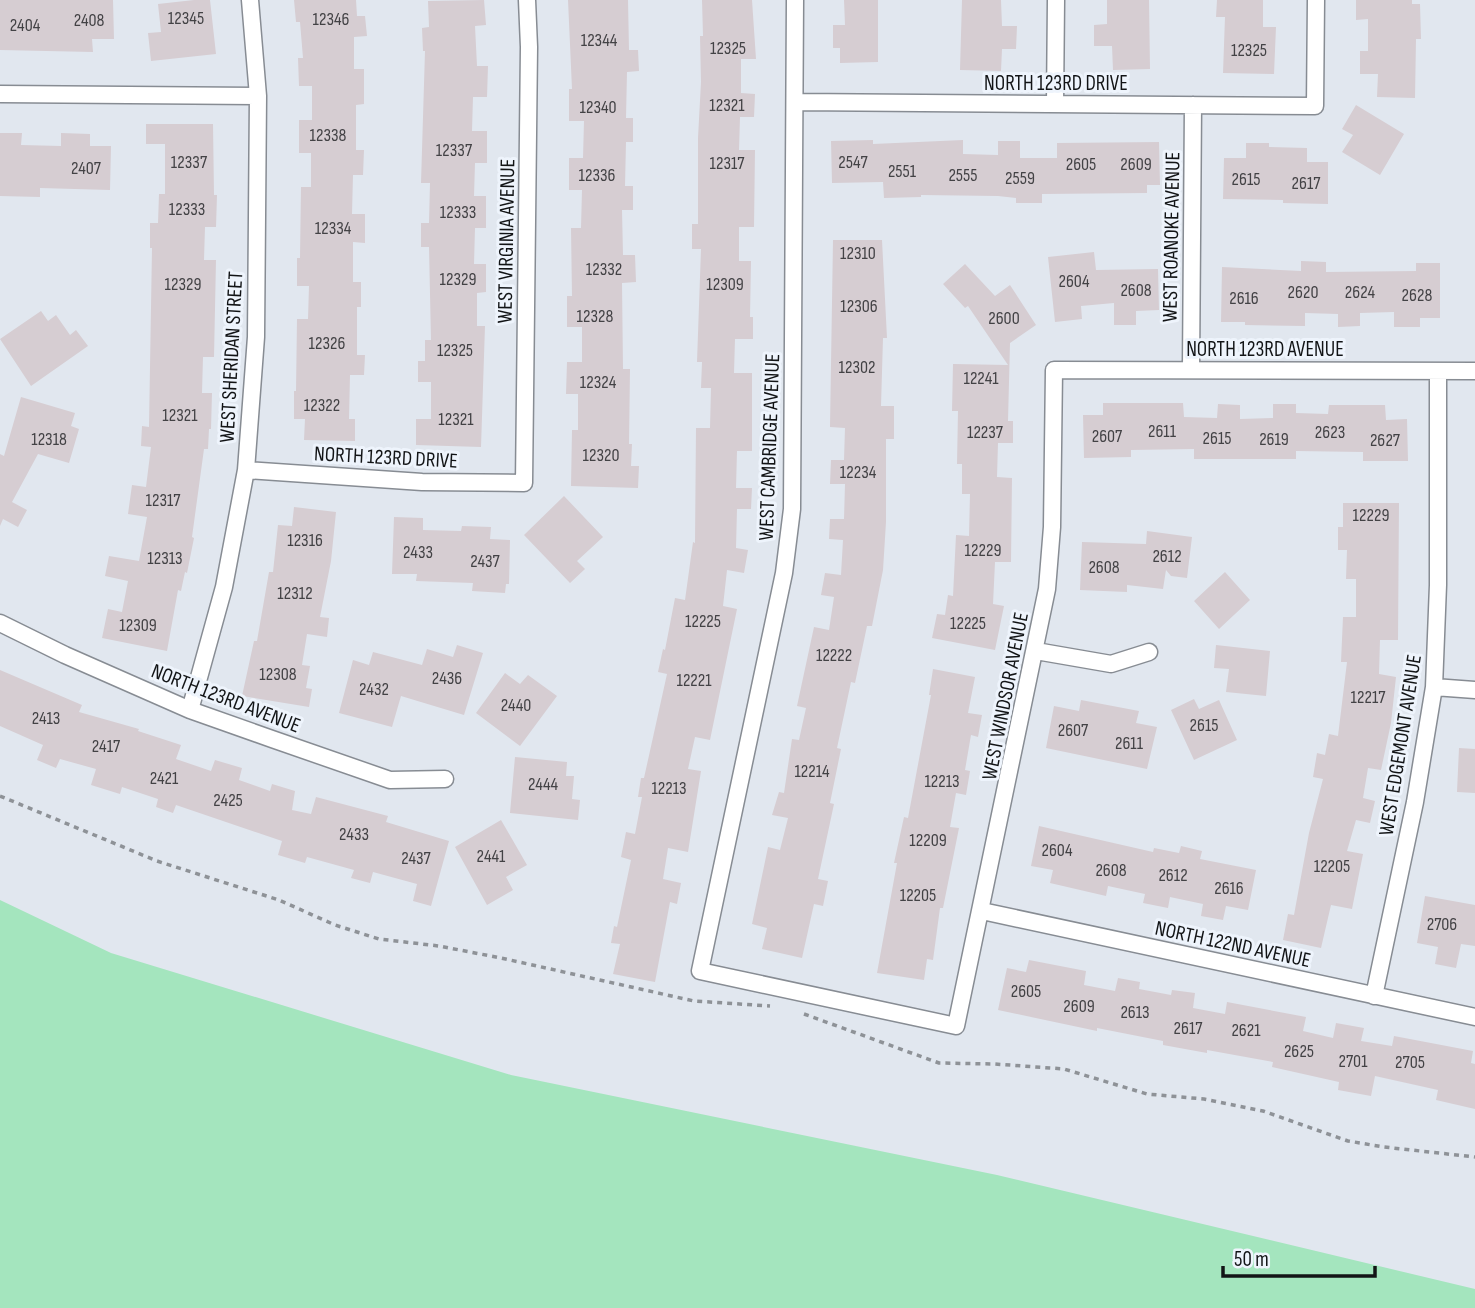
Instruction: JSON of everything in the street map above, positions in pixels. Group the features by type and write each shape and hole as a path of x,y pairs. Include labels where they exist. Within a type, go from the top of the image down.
{"street":[{"name":"WEST SHERIDAN STREET","path":"190,709 224,587 246,470 256,337 258,96 250,0"},
{"name":"WEST VIRGINIA AVENUE","path":"524,483 529,47 527,0"},
{"name":"WEST CAMBRIDGE AVENUE","path":"796,0 792,509 784,573 700,971 956,1026"},
{"path":"1055,104 1056,0"},
{"name":"NORTH 123RD DRIVE","path":"796,102 1315,106 1316,0"},
{"path":"0,94 258,96"},
{"name":"WEST ROANOKE AVENUE","path":"1191,369 1193,105"},
{"name":"NORTH 123RD AVENUE","path":"1054,370 1475,371"},
{"name":"WEST WINDSOR AVENUE","path":"956,1026 1047,589 1051,556 1054,370"},
{"name":"WEST EDGEMONT AVENUE","path":"1374,996 1418,791 1434,687 1438,586 1438,371"},
{"name":"NORTH 123RD DRIVE","path":"246,470 422,482 524,483"},
{"name":"NORTH 123RD AVENUE","path":"0,623 65,655 190,709 390,780 445,779"},
{"path":"1036,651 1111,664 1149,652"},
{"path":"1434,687 1475,690"},
{"name":"NORTH 122ND AVENUE","path":"982,911 1475,1017"}],"path":[{"path":"0,796 158,861 279,900 335,925 379,939 439,946 694,1001 771,1006"},
{"path":"796,1011 939,1063 1064,1069 1147,1094 1204,1099 1263,1111 1348,1140 1384,1147 1475,1157"}],"green space":[{"path":"0,900 111,953 511,1075 997,1175 1475,1289 1475,1308 0,1308"}],"building":[{"path":"0,0 113,0 114,39 92,39 93,52 0,50"},
{"path":"210,0 216,54 151,61 148,33 161,32 158,4"},
{"path":"294,0 356,0 357,16 365,16 367,36 354,37 354,69 364,69 364,104 356,105 356,150 364,150 363,175 353,175 352,214 365,214 365,243 353,242 353,282 361,282 361,307 357,307 357,355 365,355 364,375 350,375 349,419 355,419 355,441 304,440 305,419 294,419 297,319 308,319 309,286 297,286 301,187 311,187 311,153 299,153 299,120 312,120 312,86 299,86 298,58 303,58 300,22 296,22"},
{"path":"484,0 486,25 475,26 477,66 488,66 487,97 473,97 472,131 487,131 487,163 475,163 474,196 486,196 486,228 475,228 474,264 486,264 486,292 477,293 477,326 485,326 481,447 416,445 416,419 431,419 431,382 418,382 418,361 425,361 425,340 431,340 429,247 421,247 421,223 429,223 430,183 421,183 425,51 422,28 429,27 428,1"},
{"path":"568,0 628,0 629,50 638,50 639,71 627,72 626,118 633,118 633,142 626,142 625,186 633,186 633,210 622,210 623,255 635,255 636,282 622,283 623,369 630,369 629,444 632,444 631,466 639,466 638,488 571,486 572,430 578,430 578,394 566,394 567,362 582,362 582,327 567,327 567,296 572,296 571,228 581,228 582,190 569,190 569,158 583,158 584,121 569,121 569,89 572,89"},
{"path":"702,0 752,0 756,59 741,59 741,93 755,94 754,117 740,117 739,150 755,150 754,227 739,227 739,261 751,261 750,317 753,317 753,339 735,339 734,373 752,373 752,451 737,451 736,488 752,488 751,509 737,509 736,548 748,550 744,573 727,570 723,606 737,609 710,740 695,737 688,769 701,771 688,852 668,848 663,879 681,883 677,904 670,902 655,982 613,974 620,944 611,943 631,860 621,857 626,832 635,834 642,797 638,797 641,778 644,778 667,674 658,672 675,598 685,600 693,542 695,543 696,428 710,428 711,388 701,388 702,362 697,362 701,249 692,249 692,224 698,224"},
{"path":"844,0 878,0 878,62 840,63 840,48 833,48 833,25 845,25"},
{"path":"962,0 1001,0 1002,26 1017,26 1016,49 1002,49 1001,71 960,70"},
{"path":"1107,0 1149,0 1150,69 1113,70 1112,46 1094,46 1094,25 1107,24"},
{"path":"1217,0 1263,0 1263,27 1276,27 1274,74 1223,73 1225,17 1216,17"},
{"path":"1356,0 1412,0 1412,4 1420,4 1421,39 1416,39 1415,98 1377,97 1378,74 1360,74 1360,51 1368,51 1368,19 1356,20"},
{"path":"1356,105 1404,134 1380,175 1342,152 1353,135 1342,129"},
{"path":"146,124 213,124 214,195 217,195 216,227 205,227 204,260 216,260 214,357 203,357 202,393 212,393 211,429 208,449 204,449 194,538 187,573 185,572 181,591 178,590 167,651 102,638 108,609 122,612 128,581 105,576 109,556 139,561 147,517 128,514 132,485 146,487 151,447 141,446 142,426 149,427 152,248 150,223 158,223 159,194 165,194 165,144 146,144"},
{"path":"0,133 22,133 21,145 61,146 61,133 90,134 90,146 111,146 110,190 40,188 40,197 0,196"},
{"path":"873,140 873,144 963,140 963,154 998,155 998,141 1020,141 1020,158 1057,158 1057,143 1159,142 1160,185 1147,185 1147,193 1042,194 1042,203 1016,203 1016,198 998,196 921,195 884,198 883,182 832,183 831,141"},
{"path":"1246,143 1269,143 1269,147 1307,148 1307,162 1328,162 1328,204 1223,199 1224,158 1246,158"},
{"path":"833,240 882,240 887,338 883,338 881,406 894,406 894,439 886,439 883,570 872,626 867,626 855,683 851,682 837,748 841,749 830,803 834,804 818,879 828,881 823,906 814,904 802,958 762,949 767,928 752,924 768,847 780,850 788,818 772,815 779,792 784,793 792,739 799,740 806,708 797,706 814,627 829,630 834,597 821,595 825,573 841,575 843,540 829,539 830,519 844,519 845,484 830,484 831,460 844,460 845,428 830,427"},
{"path":"1094,252 1096,270 1158,269 1159,310 1136,311 1136,325 1114,325 1114,303 1081,306 1082,319 1055,322 1048,257"},
{"path":"1301,261 1326,262 1326,272 1416,271 1416,263 1440,263 1440,318 1420,318 1420,327 1394,327 1394,312 1360,313 1360,326 1338,327 1338,314 1305,313 1305,326 1221,322 1222,267 1301,271"},
{"path":"965,264 995,296 1010,285 1036,325 1010,343 1008,421 1013,421 1013,443 998,443 997,477 1012,478 1011,562 995,562 993,604 1004,606 995,650 932,638 937,614 945,615 948,595 953,596 956,535 969,536 970,494 962,494 962,464 957,464 958,411 952,411 953,364 1008,365 968,306 965,308 943,284"},
{"path":"41,311 48,321 56,315 70,335 76,330 88,346 31,386 0,339"},
{"path":"21,397 75,413 71,426 79,429 69,463 38,454 12,502 27,510 18,527 3,519 0,526 0,454 4,456"},
{"path":"1103,403 1183,403 1184,417 1217,418 1218,404 1240,405 1240,419 1273,418 1273,404 1296,404 1296,413 1328,414 1329,405 1385,405 1386,420 1407,419 1408,461 1363,461 1363,452 1296,451 1296,459 1194,459 1194,449 1131,450 1131,457 1084,458 1083,415 1103,415"},
{"path":"564,496 603,537 577,561 585,569 570,583 524,535"},
{"path":"1343,503 1399,503 1398,640 1380,640 1379,674 1396,677 1391,723 1381,770 1368,768 1363,798 1375,801 1370,823 1356,820 1347,851 1363,854 1352,909 1331,905 1321,948 1283,940 1288,914 1294,915 1309,833 1323,779 1313,777 1317,753 1325,755 1329,734 1338,736 1347,662 1341,662 1343,617 1356,617 1356,579 1346,579 1347,550 1338,550 1338,527 1343,527"},
{"path":"294,507 336,512 331,561 320,617 329,618 327,637 307,634 302,665 310,666 306,688 312,689 309,707 242,696 254,641 257,641 269,572 273,572 278,525 292,526"},
{"path":"394,517 423,518 423,530 461,531 462,526 491,527 490,539 510,540 509,584 506,584 505,593 472,591 473,583 416,581 417,574 392,574"},
{"path":"1147,531 1192,537 1187,578 1171,576 1166,570 1163,589 1127,585 1127,592 1080,590 1082,542 1146,544"},
{"path":"1225,572 1250,600 1219,629 1194,601"},
{"path":"457,645 483,653 464,715 401,696 392,727 339,713 353,660 369,665 373,652 422,665 427,649 453,657"},
{"path":"1216,645 1270,651 1266,696 1226,692 1229,669 1214,668"},
{"path":"933,669 975,677 968,713 982,715 978,737 971,735 965,770 970,771 966,795 956,793 950,827 959,828 943,908 940,908 933,960 927,959 924,980 877,973 897,863 894,863 904,817 908,818 931,695"},
{"path":"0,670 82,705 79,712 139,729 138,731 181,745 176,759 211,771 215,760 242,768 239,780 270,791 272,784 295,791 292,810 311,814 316,797 388,816 386,822 449,841 431,906 413,901 417,884 373,872 370,883 351,878 354,870 307,857 305,863 278,855 282,841 176,805 173,813 156,807 158,799 122,787 120,794 91,785 96,769 60,759 56,768 37,760 43,745 0,726"},
{"path":"505,673 520,684 528,675 557,696 520,746 476,713"},
{"path":"1194,699 1199,709 1219,700 1237,740 1194,760 1171,710"},
{"path":"1081,700 1139,711 1136,723 1157,727 1147,769 1046,748 1054,706 1079,711"},
{"path":"1459,748 1475,749 1475,793 1457,792"},
{"path":"515,757 567,762 566,776 574,776 572,799 580,800 578,820 510,813"},
{"path":"501,820 527,865 506,877 513,890 487,905 455,847"},
{"path":"1039,826 1153,852 1154,848 1179,853 1181,846 1202,851 1200,859 1256,870 1248,910 1226,906 1223,920 1201,916 1203,904 1170,897 1168,908 1143,903 1145,894 1108,886 1106,896 1050,883 1053,870 1031,866"},
{"path":"1425,896 1475,905 1475,946 1461,944 1456,968 1435,964 1438,947 1417,943"},
{"path":"1029,960 1086,971 1084,985 1115,991 1118,978 1140,982 1139,989 1171,995 1172,990 1195,993 1193,1008 1225,1014 1227,1002 1306,1017 1303,1031 1333,1038 1336,1023 1364,1028 1361,1041 1392,1046 1394,1036 1473,1051 1471,1063 1475,1064 1475,1109 1436,1100 1438,1090 1375,1076 1371,1096 1338,1090 1339,1082 1272,1067 1273,1062 1163,1045 1163,1041 1097,1028 1097,1031 998,1010 1007,968 1026,972"}]}
